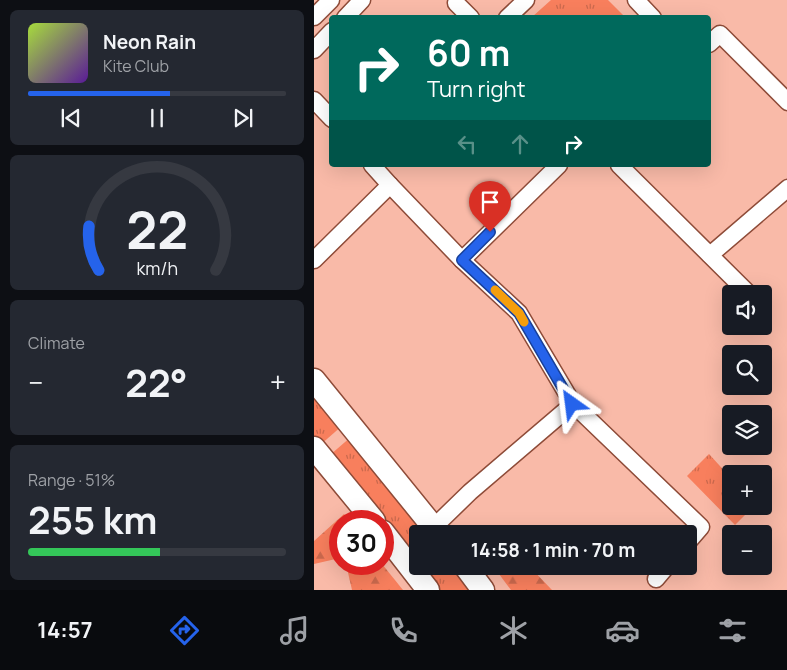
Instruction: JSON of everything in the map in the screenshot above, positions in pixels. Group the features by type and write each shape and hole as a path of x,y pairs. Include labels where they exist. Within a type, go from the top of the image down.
{"street":[{"path":"314,17 331,0"},
{"path":"348,15 362,0"},
{"path":"510,15 526,0"},
{"path":"636,0 650,15"},
{"path":"456,3 468,15"},
{"path":"711,42 720,34 787,102"},
{"path":"314,50 329,35"},
{"path":"314,100 329,116"},
{"path":"374,167 462,260 519,313 572,404 701,527 697,532"},
{"path":"462,260 558,167"},
{"path":"622,167 740,285"},
{"path":"314,260 390,185"},
{"path":"710,255 787,188"},
{"path":"314,380 433,525"},
{"path":"441,525 470,492 572,404"},
{"path":"314,448 365,510"},
{"path":"394,546 428,590"},
{"path":"472,575 483,590"},
{"path":"656,579 659,575"}],"green space":[{"path":"551,0 608,0 623,15 534,15"},
{"path":"314,389 343,425 319,446 314,440"},
{"path":"352,436 426,525 409,525 409,554 394,535 394,510 374,510 330,455"},
{"path":"709,454 722,468 722,512 687,476"},
{"path":"725,515 745,515 735,525"},
{"path":"329,528 329,561 314,564 314,541"},
{"path":"349,575 391,575 403,590 352,590"},
{"path":"426,575 466,575 477,590 438,590"},
{"path":"500,575 538,575 552,590 511,590"}],"slow traffic":[{"path":"495,290 519,313 524,322"}],"route":[{"path":"490,232 462,260 519,313 572,404"}]}
